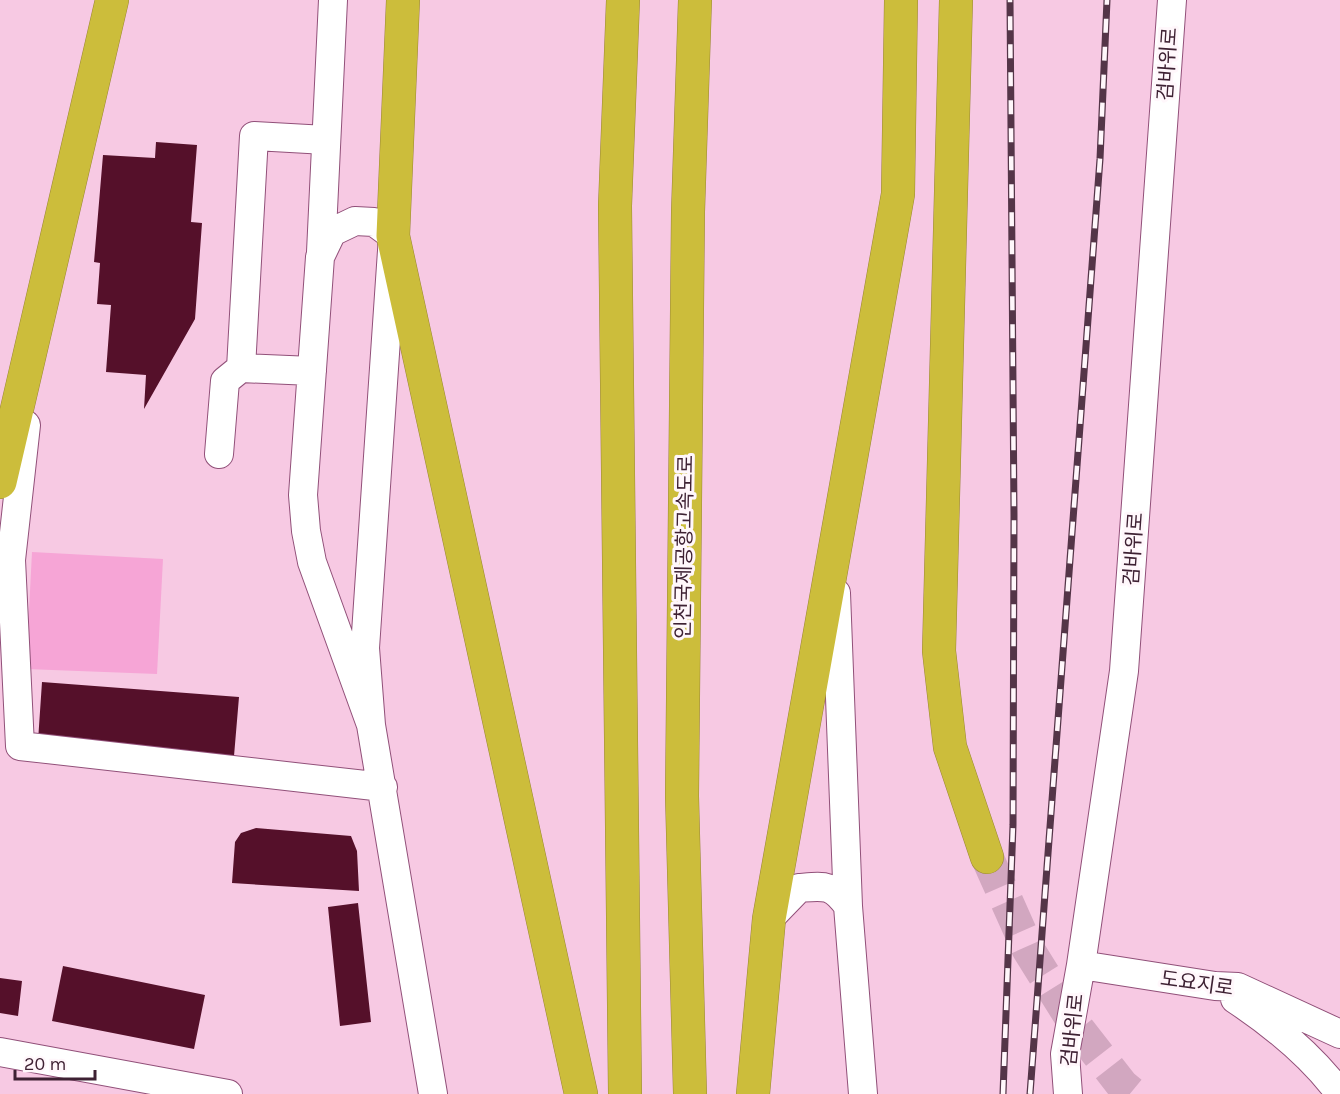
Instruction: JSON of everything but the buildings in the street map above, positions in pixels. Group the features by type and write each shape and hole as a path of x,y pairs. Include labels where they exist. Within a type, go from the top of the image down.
{"highway":[{"path":"0,482 112,0"},
{"path":"403,0 393,236 581,1094"},
{"path":"623,0 615,218 625,1094"},
{"name":"인천국제공항고속도로","path":"690,1094 682,784 688,213 695,0"},
{"path":"753,1094 769,919 898,194 901,0"},
{"path":"956,0 939,651 950,747 987,857"}],"street":[{"path":"120,0 25,430 11,560 20,746 383,787"},
{"path":"333,0 320,257 303,495 306,531 312,562 371,725"},
{"name":"검바위로","path":"1068,1094 1065,1054 1081,965 1124,671 1172,0"},
{"path":"241,368 254,136 326,140"},
{"path":"320,257 332,232 356,221 374,222 393,236 365,648 371,725 433,1094"},
{"path":"219,454 225,381 241,368 312,372"},
{"path":"834,554 848,906 862,1094"},
{"path":"769,919 799,888 822,886 838,891 848,906"},
{"name":"도요지로","path":"1081,965 1215,986 1238,987 1340,1034"},
{"path":"1215,986 1257,1014 1324,1073 1340,1094"},
{"path":"0,1052 228,1094"}],"shaded area":[{"path":"32,552 163,559 157,674 26,669"}],"tunnel":[{"path":"987,857 1028,949 1076,1026 1122,1085 1133,1094"}],"railway":[{"path":"1003,1094 1013,825 1014,516 1010,0"},
{"path":"1030,1094 1100,159 1107,0"}]}
